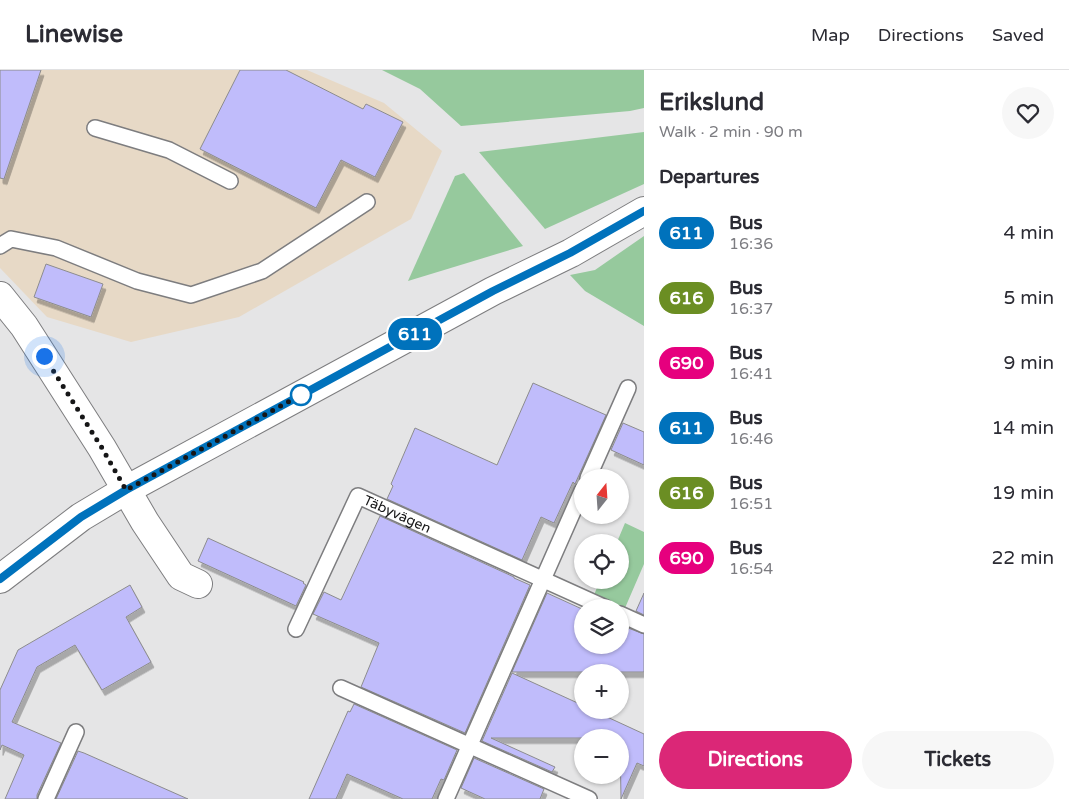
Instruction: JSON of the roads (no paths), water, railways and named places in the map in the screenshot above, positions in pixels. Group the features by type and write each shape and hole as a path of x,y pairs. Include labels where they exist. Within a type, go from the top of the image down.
{"main road":[{"path":"0,579 81,517 126,490 493,291 570,253 644,211"},
{"path":"0,296 24,326 102,448 145,522 181,576 198,584"}],"lane":[{"path":"95,128 169,150 230,181"},
{"path":"0,246 10,239 56,248 137,281 192,295 262,271 367,202"},
{"path":"592,469 628,388"},
{"name":"Täbyvägen","path":"296,629 358,496 586,599"},
{"path":"446,799 574,509"},
{"path":"629,618 644,624"},
{"path":"341,688 589,799"},
{"path":"46,799 76,732"}]}
